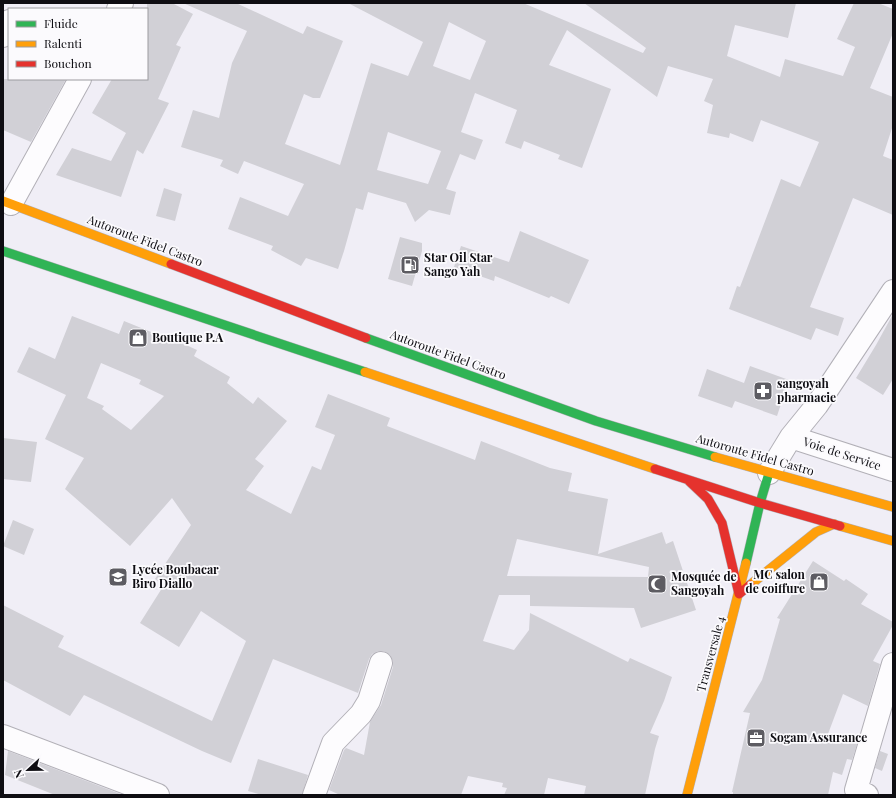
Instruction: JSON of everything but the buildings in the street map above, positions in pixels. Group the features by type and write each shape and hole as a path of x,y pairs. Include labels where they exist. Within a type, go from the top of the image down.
{"main road":[{"name":"Autoroute Fidel Castro","path":"7,202 331,325 596,421 893,507"},
{"path":"3,251 483,410 590,448 760,503 893,541"},
{"name":"Transversale 4","path":"687,795 740,594 760,503 769,472"},
{"path":"685,478 708,499 722,523 740,594 816,532 834,524"}],"street":[{"path":"3,36 8,24"},
{"path":"7,202 79,80"},
{"path":"769,472 791,437 817,405 893,291"},
{"name":"Voie de Service","path":"791,437 893,470"},
{"path":"314,795 333,743 361,714 369,701 381,663"},
{"path":"859,793 893,664"},
{"path":"3,736 158,795"}],"traffic: fast":[{"path":"3,251 365,372"},
{"path":"366,338 596,421 715,457"},
{"path":"746,563 760,503 769,473"}],"traffic: slow":[{"path":"3,201 171,264"},
{"path":"365,372 655,469"},
{"path":"715,457 893,507"},
{"path":"750,585 816,532 834,524"},
{"path":"840,526 893,541"},
{"path":"687,795 746,563"}],"traffic: jam":[{"path":"171,264 366,338"},
{"path":"655,469 760,503 840,526"},
{"path":"689,481 708,499 722,523 739,594 750,585"}],"place":[{"name":"Star Oil Star Sango Yah","path":"410,265"},
{"name":"Boutique P.A","path":"138,338"},
{"name":"sangoyah pharmacie","path":"763,391"},
{"name":"Lycée Boubacar Biro Diallo","path":"118,577"},
{"name":"MC salon de coiffure","path":"819,582"},
{"name":"Mosquée de Sangoyah","path":"657,584"},
{"name":"Sogam Assurance","path":"756,738"}]}
